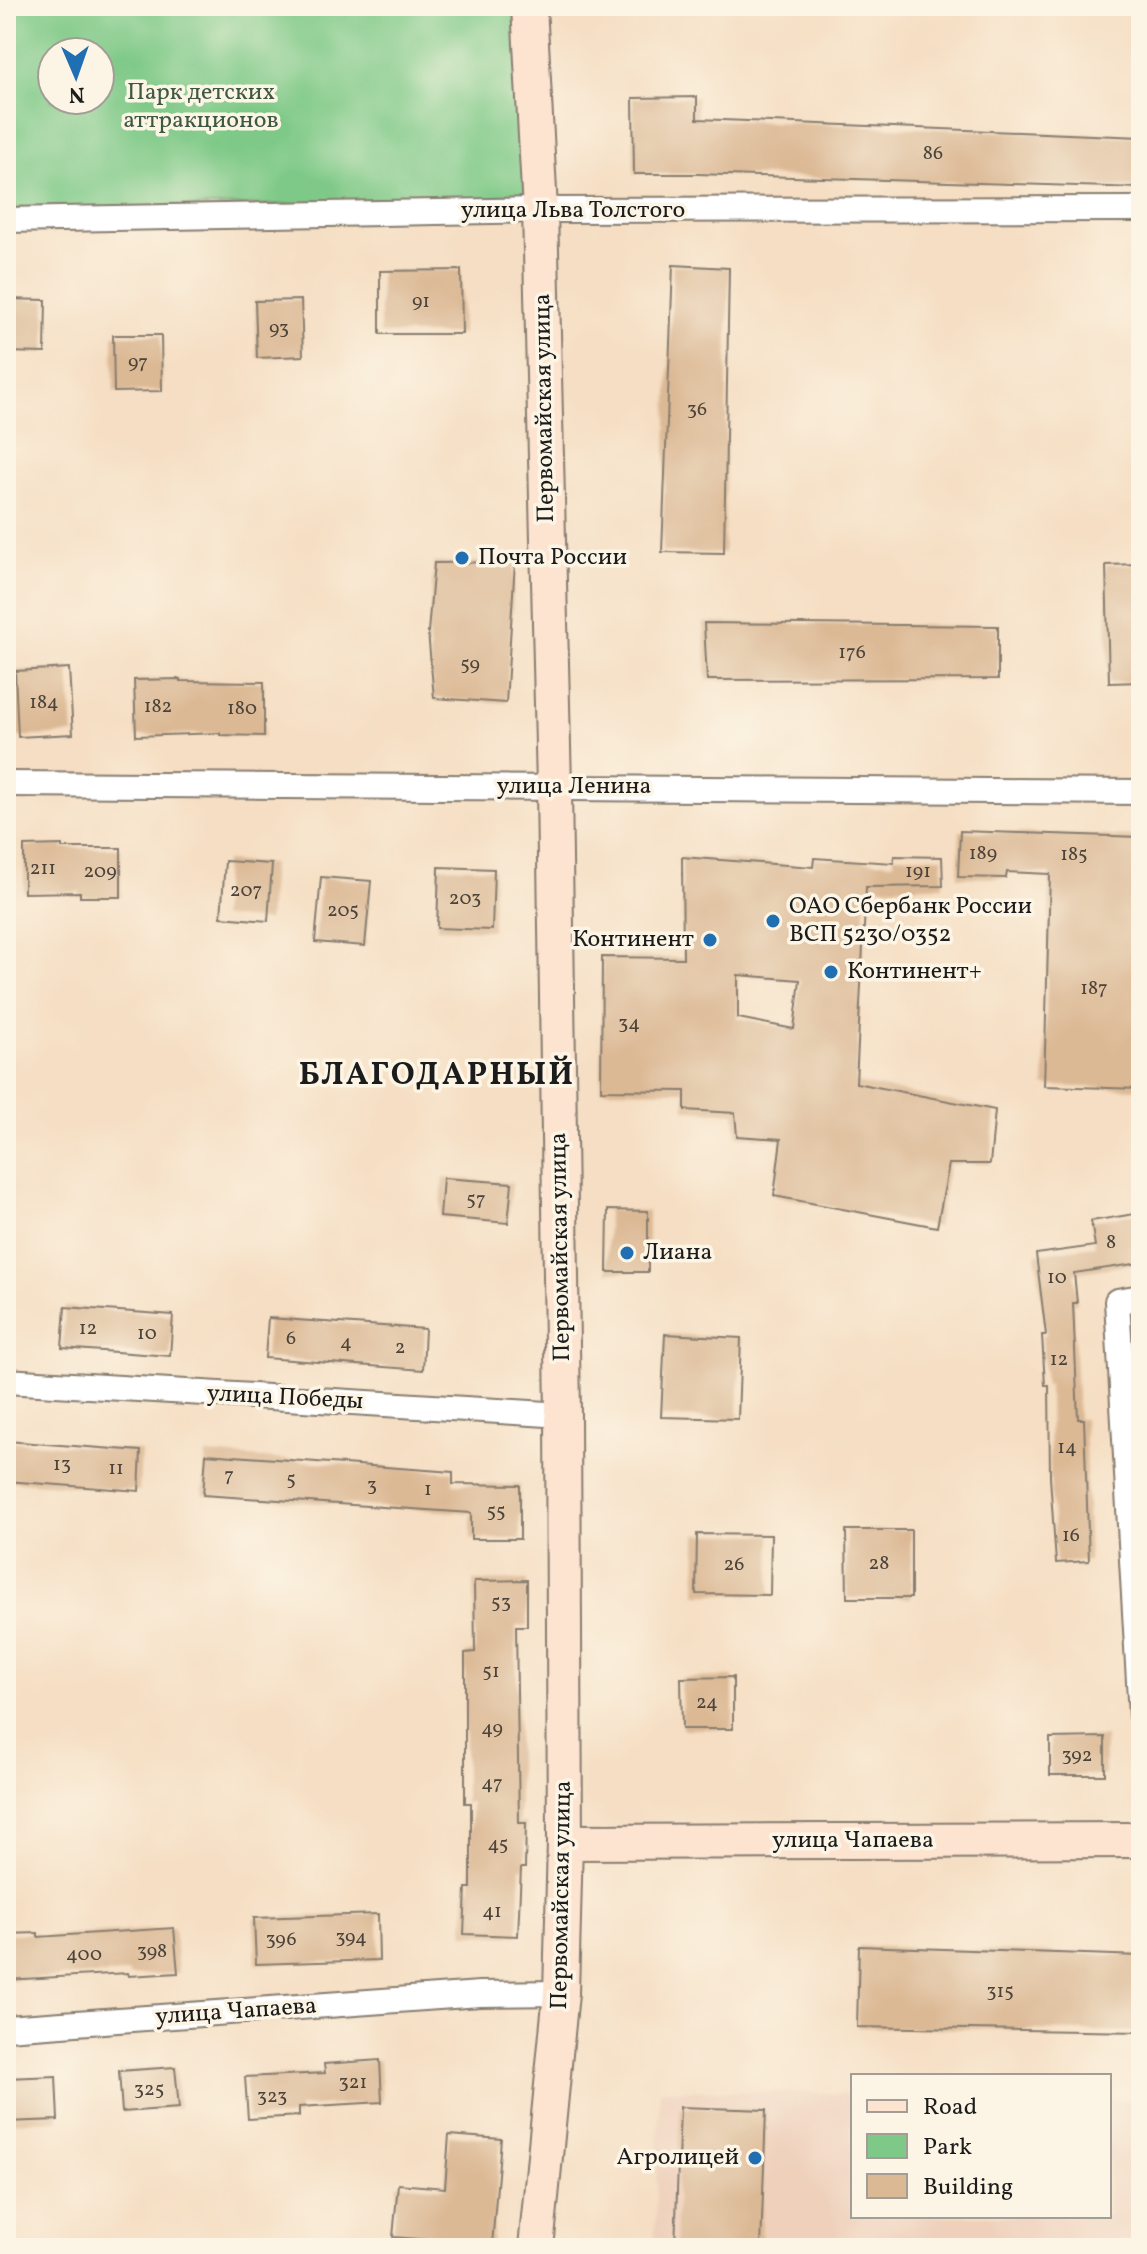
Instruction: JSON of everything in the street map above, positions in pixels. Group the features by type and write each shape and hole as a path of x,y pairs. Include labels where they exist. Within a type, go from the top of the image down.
{"main road":[{"name":"Первомайская улица","path":"529,6 540,210 554,787 563,1415 565,1842 561,1993 536,2248"},
{"name":"улица Чапаева","path":"565,1842 1141,1840"}],"street":[{"name":"улица Льва Толстого","path":"6,220 540,210 1141,209"},
{"name":"улица Ленина","path":"6,784 1141,792"},
{"path":"1141,1297 1117,1301 1141,1716"},
{"name":"улица Победы","path":"6,1381 563,1415"},
{"name":"улица Чапаева","path":"6,2028 480,1994 561,1993"}],"shaded area":[{"name":"Агролицей","path":"660,2090 851,2094 851,2218 1111,2218 1111,2100 1141,2101 1141,2248 654,2248"}],"green space":[{"name":"Парк детских аттракционов","path":"6,6 515,6 530,200 6,211"}],"building":[{"path":"697,97 697,119 1141,137 1140,188 634,174 633,98"},
{"path":"673,265 729,268 724,553 662,552"},
{"path":"461,270 462,334 380,334 380,271"},
{"path":"6,299 46,300 45,353 6,352"},
{"path":"301,300 303,356 257,358 255,301"},
{"path":"113,335 161,335 162,391 114,392"},
{"path":"515,562 506,703 434,698 428,632 434,563"},
{"path":"1141,564 1141,682 1109,683 1106,565"},
{"path":"704,623 998,626 998,679 707,680"},
{"path":"69,668 73,734 18,737 15,671"},
{"path":"134,680 264,682 264,736 220,733 136,736"},
{"path":"960,831 1141,837 1141,1089 1044,1086 1050,874 1007,872 1006,878 958,877"},
{"path":"62,845 62,848 121,848 121,897 80,897 80,892 24,893 24,846"},
{"path":"894,856 942,857 943,886 866,887 856,1083 995,1110 990,1164 949,1164 937,1227 774,1196 781,1139 737,1136 735,1113 685,1110 685,1091 601,1090 602,957 683,958 682,857 813,867 814,858 894,863","holes":["738,975 800,980 794,1029 738,1018"]},
{"path":"225,861 272,864 268,921 221,917"},
{"path":"439,867 494,869 492,930 437,928"},
{"path":"321,877 371,881 365,946 315,942"},
{"path":"443,1178 512,1183 508,1223 440,1217"},
{"name":"Лиана","path":"608,1210 648,1211 648,1272 607,1272"},
{"path":"1141,1213 1141,1263 1074,1273 1078,1419 1084,1419 1089,1561 1056,1563 1050,1477 1049,1385 1045,1385 1042,1335 1046,1335 1036,1254 1095,1246 1091,1221"},
{"path":"65,1307 173,1315 170,1356 62,1348"},
{"path":"268,1318 425,1329 423,1370 265,1358"},
{"path":"665,1334 741,1338 738,1419 661,1417"},
{"path":"6,1441 141,1451 139,1491 6,1481"},
{"path":"206,1454 453,1472 453,1484 520,1485 520,1539 471,1539 471,1513 203,1495"},
{"path":"846,1530 911,1530 911,1598 847,1598"},
{"path":"697,1534 771,1535 770,1595 696,1594"},
{"path":"527,1580 527,1626 516,1626 519,1823 526,1823 518,1936 464,1934 466,1888 471,1888 471,1803 465,1803 465,1653 475,1652 474,1581"},
{"path":"733,1677 733,1729 682,1729 681,1678"},
{"path":"1105,1737 1105,1775 1050,1775 1050,1738"},
{"path":"378,1914 379,1960 256,1964 254,1918"},
{"path":"174,1928 178,1973 6,1980 6,1934 38,1933 38,1937"},
{"path":"859,1946 1141,1956 1141,2032 857,2027"},
{"path":"380,2060 382,2102 299,2107 299,2116 248,2119 245,2077 325,2073 324,2064"},
{"path":"175,2067 179,2108 122,2112 119,2071"},
{"path":"56,2076 58,2120 6,2122 6,2078"},
{"path":"680,2107 766,2110 761,2248 675,2248"},
{"path":"449,2135 501,2139 492,2245 393,2237 398,2184 445,2188"}],"place":[{"name":"Почта России","path":"462,558"},
{"name":"ОАО Сбербанк России ВСП 5230/0352","path":"773,921"},
{"name":"Континент","path":"710,940"},
{"name":"Континент+","path":"831,972"},
{"name":"Лиана","path":"627,1253"},
{"name":"Агролицей","path":"755,2158"}],"district":[{"name":"БЛАГОДАРНЫЙ","path":"437,1076"}]}
